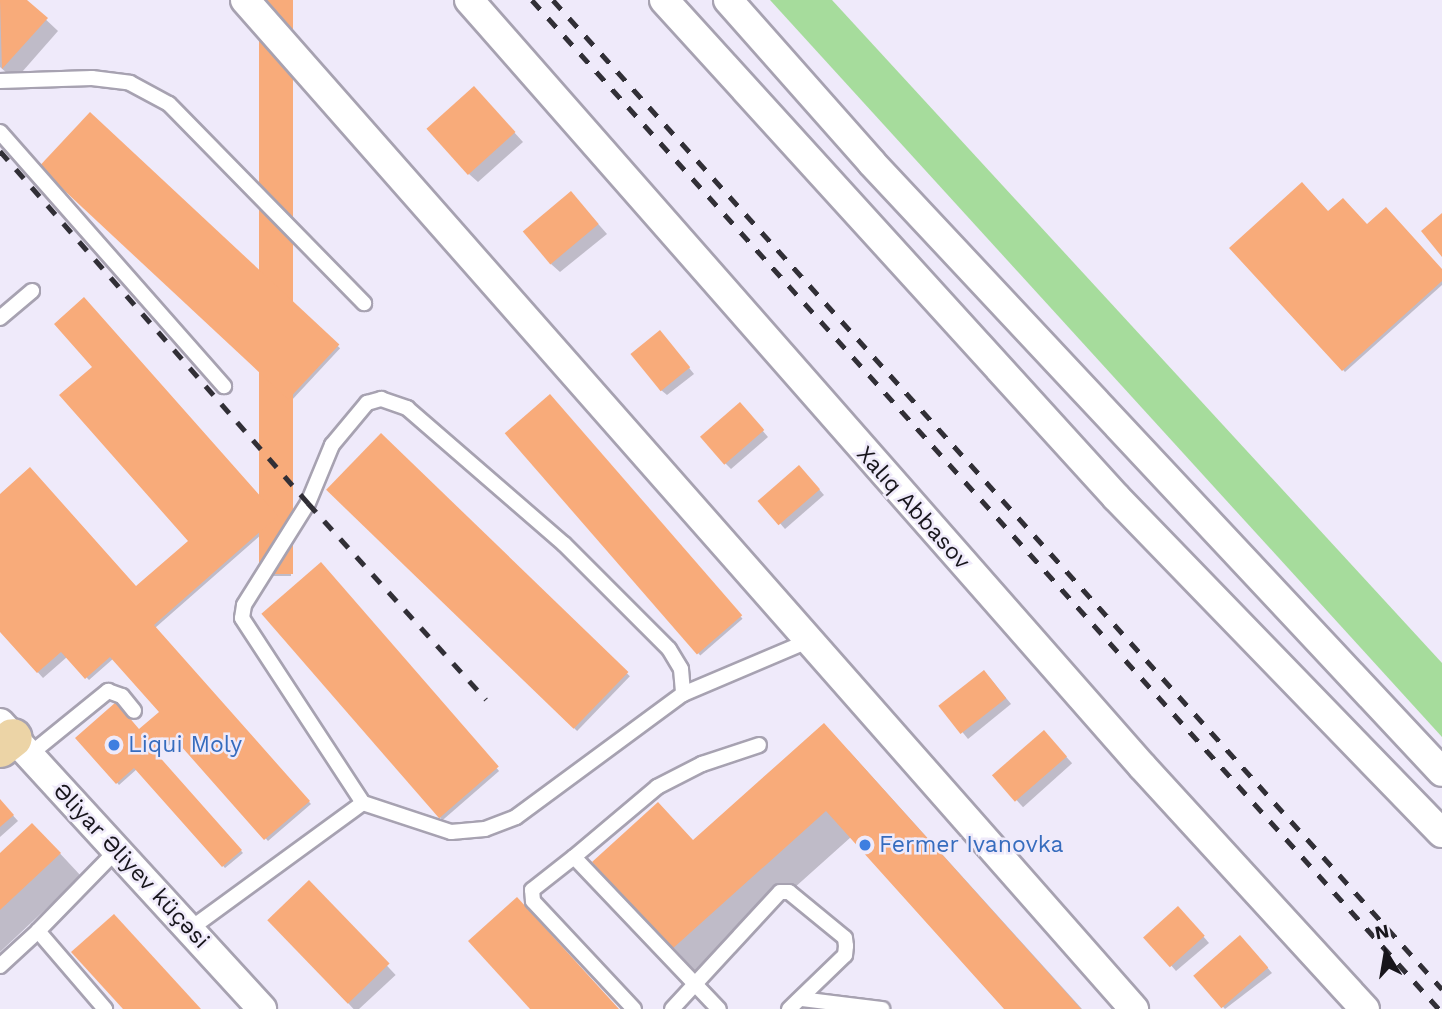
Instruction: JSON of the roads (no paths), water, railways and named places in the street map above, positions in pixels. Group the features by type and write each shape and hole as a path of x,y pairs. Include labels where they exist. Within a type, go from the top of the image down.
{"street":[{"path":"245,0 1134,1009"},
{"name":"Xalıq Abbasov","path":"469,0 1142,766 1365,1009"},
{"path":"664,0 1116,496 1442,834"},
{"path":"728,0 872,163 1442,772"},
{"name":"Əliyar Əliyev küçəsi","path":"11,741 117,850 262,1009"}],"lane":[{"path":"0,82 92,78 130,83 169,104 365,303"},
{"path":"0,132 224,386"},
{"path":"0,318 32,291"},
{"path":"683,694 681,669 669,649 564,544 407,408 381,399 367,403 332,445 308,503 244,605 242,618 363,803 451,832 485,829 516,817 683,694 810,640"},
{"path":"11,741 108,691 122,696 134,710"},
{"path":"634,1009 534,901 532,890 656,787 702,764 759,745"},
{"path":"190,929 363,803"},
{"path":"0,966 117,850"},
{"path":"574,857 719,1009"},
{"path":"672,1009 694,982 780,892 789,891 845,938 846,946 845,955 789,1009"},
{"path":"38,931 105,1009"},
{"path":"801,999 882,1009"}],"railway":[{"path":"532,0 1439,1009"},
{"path":"553,0 1442,989"},
{"path":"0,151 308,503 486,699"}],"place":[{"name":"Liqui Moly","path":"114,745"},
{"name":"Fermer Ivanovka","path":"865,845"}]}
